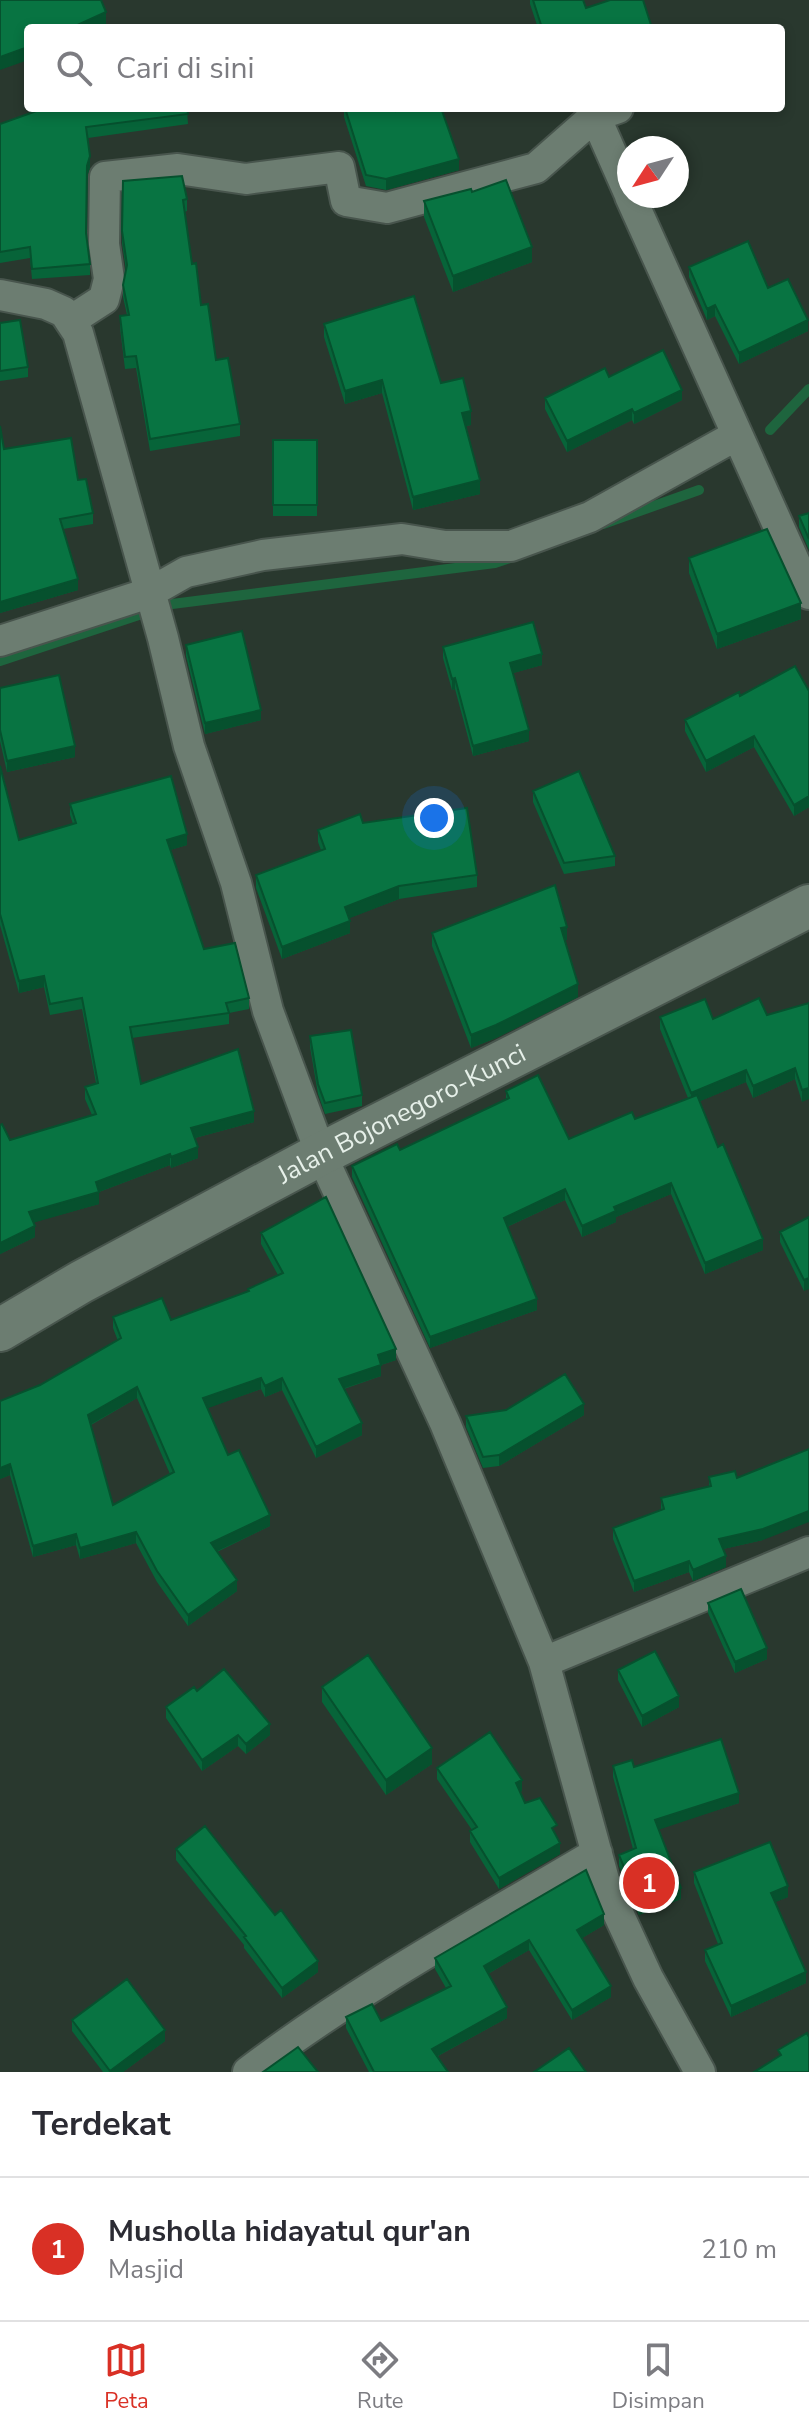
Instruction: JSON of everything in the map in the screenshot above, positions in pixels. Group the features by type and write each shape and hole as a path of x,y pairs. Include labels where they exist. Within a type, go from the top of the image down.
{"main road":[{"name":"Jalan Bojonegoro-Kunci","path":"0,1330 81,1282 321,1154 809,906"}],"street":[{"path":"70,321 104,299 109,279 104,244 105,177 178,169 246,179 339,167 346,201 387,208 536,168 606,112 617,150"},
{"path":"636,208 809,594"},
{"path":"0,295 46,304 64,312 78,333 163,638 189,746 236,883 268,1011 321,1154 445,1423 544,1662 606,1887 648,1978 700,2072"},
{"path":"0,641 151,598 186,572 263,555 402,539 445,546 511,546 590,517 742,448"},
{"path":"544,1662 809,1552"},
{"path":"248,2072 383,1979 597,1853"}],"building":[{"path":"0,0 101,0 106,12 80,24 24,24 24,48 0,57"},
{"path":"533,0 583,0 586,8 610,0 643,0 651,24 541,24"},
{"path":"34,112 188,114 86,127 90,156 87,166 86,233 90,264 32,269 30,247 0,252 0,124"},
{"path":"346,112 442,112 459,159 386,179 366,175"},
{"path":"182,176 192,264 196,263 201,305 208,304 216,360 228,358 240,424 150,439 136,356 125,357 120,316 129,315 123,285 127,265 122,231 123,181"},
{"path":"506,180 532,247 453,276 424,201 471,189 472,192"},
{"path":"748,241 768,288 788,279 808,320 739,353 715,305 707,309 689,267"},
{"path":"414,296 441,383 463,378 471,411 462,413 480,480 413,497 382,380 345,391 324,324"},
{"path":"20,320 28,367 0,371 0,323"},
{"path":"663,350 682,390 634,413 632,409 567,441 545,398 605,368 609,377"},
{"path":"0,426 4,449 71,438 78,480 86,479 93,513 60,519 78,579 0,602"},
{"path":"273,440 317,440 317,505 273,505"},
{"path":"809,513 809,539 799,516"},
{"path":"767,529 801,603 717,634 689,558"},
{"path":"533,622 542,654 510,663 529,730 473,746 455,678 452,679 443,647"},
{"path":"242,631 261,710 205,723 186,645"},
{"path":"795,666 809,691 809,796 794,805 754,736 706,761 685,720 739,692 740,696"},
{"path":"59,675 75,746 7,761 0,730 0,688"},
{"path":"0,766 19,840 76,823 70,804 171,776 187,834 167,840 204,949 235,943 249,998 226,1003 229,1013 130,1027 141,1084 238,1049 254,1111 191,1128 198,1147 171,1157 170,1154 96,1182 99,1192 29,1212 35,1226 0,1243 0,1125 10,1140 96,1114 85,1087 98,1083 82,998 50,1004 44,976 19,981 0,914"},
{"path":"579,771 615,856 564,863 533,791"},
{"path":"467,808 477,875 399,886 345,907 350,921 282,947 256,875 325,849 318,830 360,814 363,823"},
{"path":"555,885 567,927 561,928 578,984 471,1035 432,933"},
{"path":"759,998 767,1015 809,1003 809,1088 802,1090 795,1068 753,1086 746,1070 691,1093 660,1017 705,999 713,1019"},
{"path":"351,1030 362,1095 325,1103 318,1084 310,1036"},
{"path":"538,1075 569,1139 632,1112 635,1119 697,1095 718,1147 723,1144 763,1239 705,1263 671,1183 614,1207 616,1211 582,1226 565,1189 504,1218 537,1299 430,1337 352,1166 397,1144 400,1150 509,1098 506,1091"},
{"path":"326,1197 396,1349 378,1355 381,1365 339,1379 362,1423 316,1447 282,1378 265,1386 261,1378 203,1398 228,1455 239,1450 270,1515 211,1543 237,1580 188,1615 157,1571 136,1532 80,1548 76,1534 33,1546 10,1464 0,1468 0,1401 40,1385 121,1338 113,1317 162,1298 171,1320 249,1291 283,1273 261,1233","holes":["137,1387 174,1472 113,1505 88,1415"]},
{"path":"809,1217 809,1278 804,1280 780,1232"},
{"path":"565,1374 584,1404 499,1455 483,1457 466,1416 506,1410"},
{"path":"809,1449 809,1511 763,1529 719,1539 726,1556 693,1570 689,1561 634,1581 613,1528 664,1509 661,1498 711,1486 709,1477 735,1471 737,1478"},
{"path":"741,1589 767,1648 735,1662 708,1603"},
{"path":"655,1651 679,1696 642,1716 618,1670"},
{"path":"368,1655 432,1748 386,1780 322,1687"},
{"path":"224,1669 270,1724 246,1744 238,1735 202,1760 166,1707 194,1687 197,1691"},
{"path":"490,1732 522,1780 516,1783 525,1803 540,1798 557,1825 552,1828 560,1843 499,1878 470,1831 477,1827 437,1768"},
{"path":"721,1739 739,1793 655,1820 681,1888 639,1904 619,1855 636,1848 613,1766 632,1760 634,1767"},
{"path":"205,1826 275,1915 281,1910 318,1961 282,1988 246,1936 176,1849"},
{"path":"770,1842 788,1886 771,1893 806,1972 731,2006 705,1950 722,1943 694,1872"},
{"path":"586,1870 604,1914 577,1930 611,1986 572,2010 529,1940 484,1966 507,2007 432,2049 448,2072 374,2072 346,2017 372,2004 381,2021 451,1986 435,1958"},
{"path":"127,1979 165,2030 110,2071 72,2020"},
{"path":"807,2033 809,2072 754,2072 781,2055 778,2050"},
{"path":"298,2047 318,2072 263,2072"},
{"path":"569,2048 586,2072 534,2072"}],"waterway":[{"path":"770,430 809,389"},
{"path":"603,524 699,490"},
{"path":"0,661 172,604 495,563 513,557"}],"place":[{"name":"Musholla hidayatul qur'an","path":"649,1883"}]}
